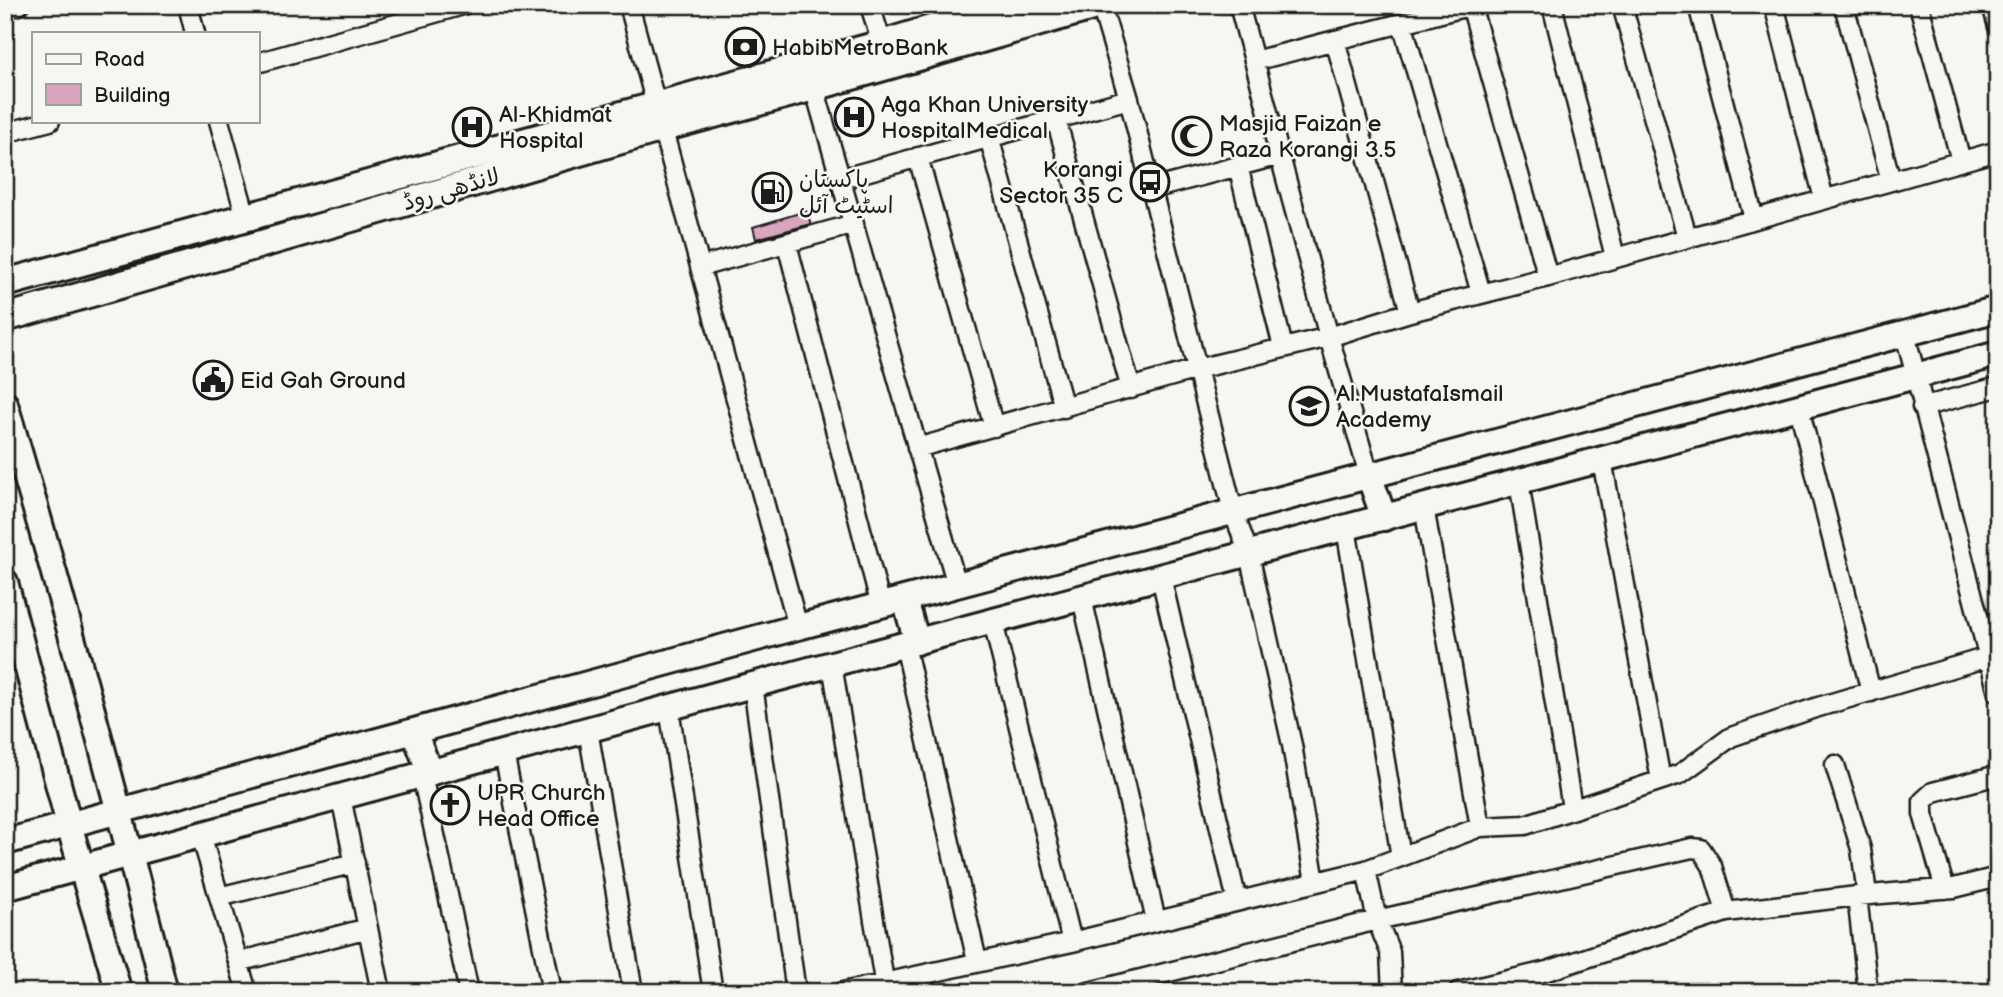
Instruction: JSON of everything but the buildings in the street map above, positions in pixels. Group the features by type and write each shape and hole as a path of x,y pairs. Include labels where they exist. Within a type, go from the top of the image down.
{"main road":[{"name":"لانڈھی روڈ","path":"5,318 660,117 1010,5"},
{"name":"لانڈھی روڈ","path":"5,282 246,217 660,117 814,87 1100,5"}],"street":[{"path":"5,9 19,5"},
{"path":"188,5 195,32"},
{"path":"259,62 412,13 463,5"},
{"path":"629,5 798,627"},
{"path":"870,5 882,44"},
{"path":"1100,5 1129,99 1233,512 1250,554 1292,745 1315,882"},
{"path":"1239,5 1329,337 1384,518"},
{"path":"1254,61 1471,5 1548,277"},
{"path":"1552,5 1615,257"},
{"path":"1622,5 1687,237"},
{"path":"1698,5 1754,219"},
{"path":"1774,5 1824,199"},
{"path":"1844,5 1891,181"},
{"path":"1919,5 1961,161"},
{"path":"1992,5 1998,27"},
{"path":"1402,23 1481,293"},
{"path":"1335,40 1410,312"},
{"path":"814,87 957,585"},
{"path":"840,179 1129,99"},
{"path":"1056,118 1131,389"},
{"path":"5,133 46,122"},
{"path":"219,122 246,217"},
{"path":"989,137 1063,408"},
{"path":"918,448 1197,369 1329,337 1410,312 1548,277 1998,151"},
{"path":"1152,189 1280,155"},
{"path":"918,157 994,427"},
{"path":"1238,166 1283,347"},
{"path":"700,267 854,224"},
{"path":"787,244 893,603 911,643 977,961"},
{"path":"5,842 798,627 1998,309"},
{"path":"1905,334 1922,407 1990,644 1998,693"},
{"path":"5,888 753,685 1998,354"},
{"path":"1922,407 1998,387"},
{"path":"5,404 50,554 131,854 165,992"},
{"path":"1799,408 1871,692"},
{"path":"1602,460 1661,780"},
{"path":"1519,482 1572,808"},
{"path":"1424,507 1480,827"},
{"path":"1346,528 1401,857"},
{"path":"1161,577 1237,901"},
{"path":"5,582 69,825 119,992"},
{"path":"1082,598 1156,921"},
{"path":"993,622 1072,942"},
{"path":"843,992 1072,942 1366,870 1480,827 1525,825 1680,774 1731,737 1871,692 1990,644"},
{"path":"832,664 884,981"},
{"path":"753,685 796,992"},
{"path":"669,708 713,992"},
{"path":"588,730 633,992"},
{"path":"414,731 426,774 469,992"},
{"path":"504,753 552,992"},
{"path":"1835,765 1861,849 1868,992"},
{"path":"1945,889 1923,814 1923,801 1933,792 1998,775"},
{"path":"341,797 381,992"},
{"path":"201,835 247,992"},
{"path":"1089,992 1377,920 1692,848 1701,849 1712,866 1726,912"},
{"path":"219,897 355,863"},
{"path":"1366,870 1377,920 1390,952 1392,992"},
{"path":"1458,992 1547,971 1726,912 1862,895 1945,889 1998,877"},
{"path":"238,962 368,928"}],"place":[{"name":"HabibMetroBank","path":"745,47"},
{"name":"Aga Khan University HospitalMedical","path":"854,117"},
{"name":"Al-Khidmat Hospital","path":"472,127"},
{"name":"Masjid Faizan e Raza Korangi 3.5","path":"1192,136"},
{"name":"Korangi Sector 35 C","path":"1150,182"},
{"name":"پاکستان اسٹیٹ آئل","path":"772,192"},
{"name":"Eid Gah Ground","path":"213,380"},
{"name":"Al.MustafaIsmail Academy","path":"1309,406"},
{"name":"UPR Church Head Office","path":"450,805"}]}
